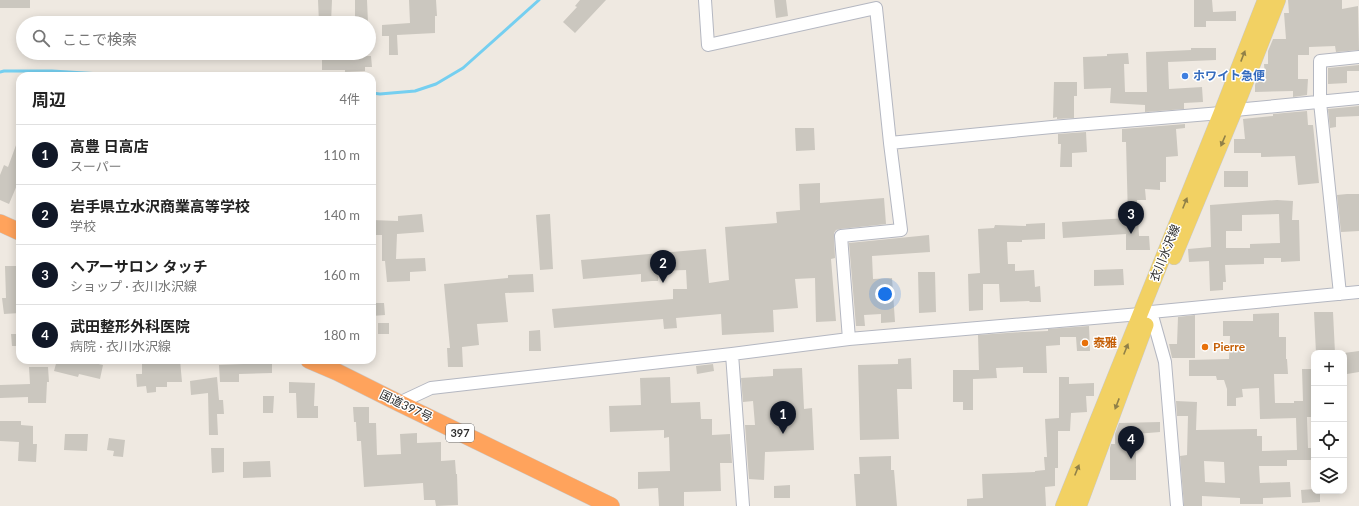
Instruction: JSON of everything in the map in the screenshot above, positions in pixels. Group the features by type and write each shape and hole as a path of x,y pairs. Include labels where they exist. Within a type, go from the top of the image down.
{"highway":[{"path":"0,223 16,230"},
{"name":"国道397号","path":"318,364 611,506"}],"main road":[{"name":"衣川水沢線","path":"1228,112 1265,0"},
{"name":"衣川水沢線","path":"1063,506 1146,313 1228,112 1278,0"},
{"name":"衣川水沢線","path":"1078,506 1146,313"}],"street":[{"path":"705,0 708,45 876,8 901,230 841,236 849,339"},
{"path":"1340,294 1320,102 1320,61 1359,57"},
{"path":"890,143 1228,112 1359,98"},
{"path":"398,403 432,388 732,354 849,339 1146,313 1359,292"},
{"path":"1146,313 1165,362 1177,506"},
{"path":"732,354 743,506"}],"building":[{"path":"0,0 30,0 30,8 0,8"},
{"path":"318,0 332,0 331,16 319,16"},
{"path":"355,0 367,0 368,16 355,16"},
{"path":"409,0 436,0 437,16 435,16 435,33 397,35 398,55 389,55 389,36 382,36 382,25 410,23"},
{"path":"580,0 606,0 575,33 563,22 577,7 575,6"},
{"path":"774,0 786,0 788,16 776,18"},
{"path":"1194,0 1212,0 1213,12 1236,11 1236,21 1206,21 1206,27 1194,27"},
{"path":"1288,0 1342,0 1342,9 1358,6 1359,50 1336,52 1335,46 1309,47 1309,55 1298,55 1298,79 1308,79 1307,95 1293,97 1293,91 1255,92 1255,85 1258,76 1265,76 1264,64 1268,64 1268,51 1273,39 1286,39 1284,13 1289,13"},
{"path":"1191,48 1216,48 1216,60 1168,62 1169,89 1202,87 1203,102 1184,103 1184,109 1145,112 1145,105 1110,103 1111,88 1084,89 1083,57 1128,53 1129,64 1124,64 1125,92 1147,92 1146,52 1191,50"},
{"path":"322,60 371,60 372,67 365,67 365,71 345,72 345,70 322,70"},
{"path":"1359,65 1359,71 1347,71 1347,83 1328,84 1328,68"},
{"path":"1054,82 1077,82 1077,96 1074,96 1074,118 1053,118"},
{"path":"1359,106 1359,116 1336,117 1336,127 1330,128 1328,109"},
{"path":"1307,111 1308,125 1313,125 1319,183 1298,185 1295,156 1261,157 1261,153 1234,153 1234,139 1245,139 1243,119 1273,116 1273,114"},
{"path":"1185,124 1185,128 1176,129 1178,156 1166,157 1166,182 1160,182 1160,190 1145,189 1146,200 1137,200 1139,236 1149,236 1150,250 1126,250 1126,234 1063,238 1062,222 1128,218 1126,142 1122,142 1122,129"},
{"path":"795,128 814,128 815,150 796,151"},
{"path":"1086,132 1087,152 1072,153 1072,167 1060,167 1061,144 1058,144 1058,134"},
{"path":"16,145 16,187 9,204 0,200 0,175 4,165 8,167"},
{"path":"1224,171 1248,171 1248,187 1224,187"},
{"path":"820,183 820,203 884,198 886,224 840,229 836,230 834,233 835,258 831,259 836,321 816,322 815,278 795,279 798,308 773,310 774,332 722,335 721,314 676,318 677,328 664,329 663,319 554,328 552,309 673,299 673,289 687,289 686,270 659,271 658,281 641,282 641,274 583,279 581,260 706,249 709,283 729,280 725,227 777,223 776,212 800,210 799,184"},
{"path":"1359,194 1359,231 1341,232 1337,195"},
{"path":"1277,200 1293,201 1292,220 1299,220 1300,261 1281,262 1281,258 1264,258 1264,264 1225,265 1226,282 1223,282 1223,290 1210,291 1209,261 1189,262 1188,249 1211,247 1210,205","holes":["1279,214 1280,243 1250,244 1250,248 1226,248 1226,231 1242,231 1242,215"]},
{"path":"422,214 424,232 397,234 396,259 425,258 426,271 410,272 410,281 387,282 385,261 382,261 382,235 376,235 376,220 398,221 398,216"},
{"path":"550,214 553,269 540,270 536,215"},
{"path":"1045,223 1045,239 1007,242 1008,264 1015,264 1015,271 1034,270 1035,287 1040,286 1041,302 1000,302 999,284 983,284 983,310 969,311 968,274 980,273 978,229 994,228 995,225 1026,226 1026,224"},
{"path":"929,235 930,252 872,256 873,279 892,278 895,322 881,323 881,314 864,315 865,326 856,326 849,243"},
{"path":"5,266 16,266 16,313 4,314 2,298 6,298"},
{"path":"1123,269 1124,285 1094,286 1094,270"},
{"path":"918,272 935,272 936,312 919,313"},
{"path":"533,274 534,292 505,293 508,322 477,324 479,345 462,347 463,367 448,367 447,348 450,348 444,284 508,278 508,275"},
{"path":"376,303 384,303 385,315 376,316"},
{"path":"1314,312 1333,312 1335,350 1316,350"},
{"path":"1279,313 1279,337 1286,337 1288,374 1274,374 1275,403 1294,403 1294,401 1303,401 1302,369 1311,369 1311,417 1307,417 1308,448 1311,448 1311,460 1287,460 1287,466 1259,466 1260,483 1290,482 1291,497 1263,498 1263,504 1240,504 1240,498 1202,496 1202,506 1184,506 1180,456 1187,455 1188,416 1177,416 1176,401 1197,402 1196,430 1257,429 1257,436 1262,436 1262,451 1297,450 1296,418 1260,419 1259,388 1242,389 1243,397 1236,398 1236,406 1227,406 1227,389 1224,380 1217,380 1216,376 1189,376 1189,360 1229,359 1230,336 1223,336 1223,321 1253,321 1253,314","holes":["1204,461 1224,462 1225,483 1205,482"]},
{"path":"1195,315 1195,358 1172,358 1169,344 1177,344 1178,317"},
{"path":"378,323 389,323 389,334 378,334"},
{"path":"1089,326 1090,351 1077,351 1076,337 1060,337 1060,345 1046,346 1047,373 1023,373 1023,367 996,368 997,378 973,379 973,410 963,410 963,402 953,402 953,370 979,370 978,335 1048,331 1048,329"},
{"path":"540,330 541,351 529,351 529,331"},
{"path":"11,334 16,334 16,346 12,346"},
{"path":"1359,351 1359,372 1347,374 1347,353"},
{"path":"911,358 912,389 897,389 899,439 860,440 858,365 898,364 898,359"},
{"path":"56,364 103,365 100,379 79,374 78,377 54,371"},
{"path":"142,364 180,364 182,382 167,382 167,387 156,387 156,392 147,393 146,386 137,387 136,374 142,374"},
{"path":"272,364 272,373 239,374 239,382 220,382 219,365"},
{"path":"713,364 714,371 697,374 696,366"},
{"path":"29,367 48,367 49,382 47,382 46,403 28,403 28,397 0,398 0,385 30,384"},
{"path":"802,368 804,409 812,408 814,450 765,452 764,480 749,479 745,425 755,425 753,401 743,402 741,378 773,376 773,369"},
{"path":"217,377 219,400 223,400 224,414 217,414 218,435 209,435 208,393 191,395 190,381"},
{"path":"670,377 671,403 700,402 701,419 712,419 712,435 730,434 732,463 720,463 721,491 684,492 684,506 659,506 658,488 638,489 638,472 670,471 669,437 664,438 664,430 610,432 609,406 641,405 640,378"},
{"path":"1059,377 1069,377 1069,384 1094,383 1094,396 1086,396 1087,412 1071,413 1070,431 1058,431 1058,468 1055,468 1055,486 1045,487 1046,506 967,506 967,499 983,498 982,474 1035,472 1045,470 1044,457 1047,457 1045,419 1059,418"},
{"path":"289,382 315,383 314,406 318,406 318,418 297,418 296,393 289,393"},
{"path":"263,396 274,396 273,413 263,413"},
{"path":"353,407 369,407 369,423 376,423 377,455 401,454 400,434 417,433 417,443 441,442 441,461 455,460 458,505 436,506 435,500 424,500 423,483 364,487 361,441 357,441 356,422 354,422"},
{"path":"0,421 21,421 21,425 33,426 33,444 37,444 36,462 18,461 19,442 0,441"},
{"path":"1160,422 1160,432 1136,434 1136,480 1110,480 1110,448 1111,444 1115,444 1115,434 1119,423"},
{"path":"65,434 88,434 87,451 64,450"},
{"path":"109,438 125,440 123,457 113,456 114,451 107,450"},
{"path":"211,448 224,448 224,472 212,473"},
{"path":"891,456 891,470 894,470 897,506 856,506 854,474 860,474 859,457"},
{"path":"270,461 271,477 243,478 243,462"},
{"path":"790,485 790,498 774,498 774,486"},
{"path":"1311,489 1311,494 1320,494 1320,502 1302,503 1301,490"}],"waterway":[{"path":"376,94 415,91 436,84 463,68 539,0"},
{"path":"0,72 68,72"}],"place":[{"name":"ホワイト急便","path":"1185,76"},
{"name":"ヘアーサロン タッチ","path":"1131,234"},
{"name":"岩手県立水沢商業高等学校","path":"663,283"},
{"name":"泰雅","path":"1085,343"},
{"name":"Pierre","path":"1205,347"},
{"name":"高豊 日高店","path":"783,434"},
{"name":"武田整形外科医院","path":"1131,459"}]}
